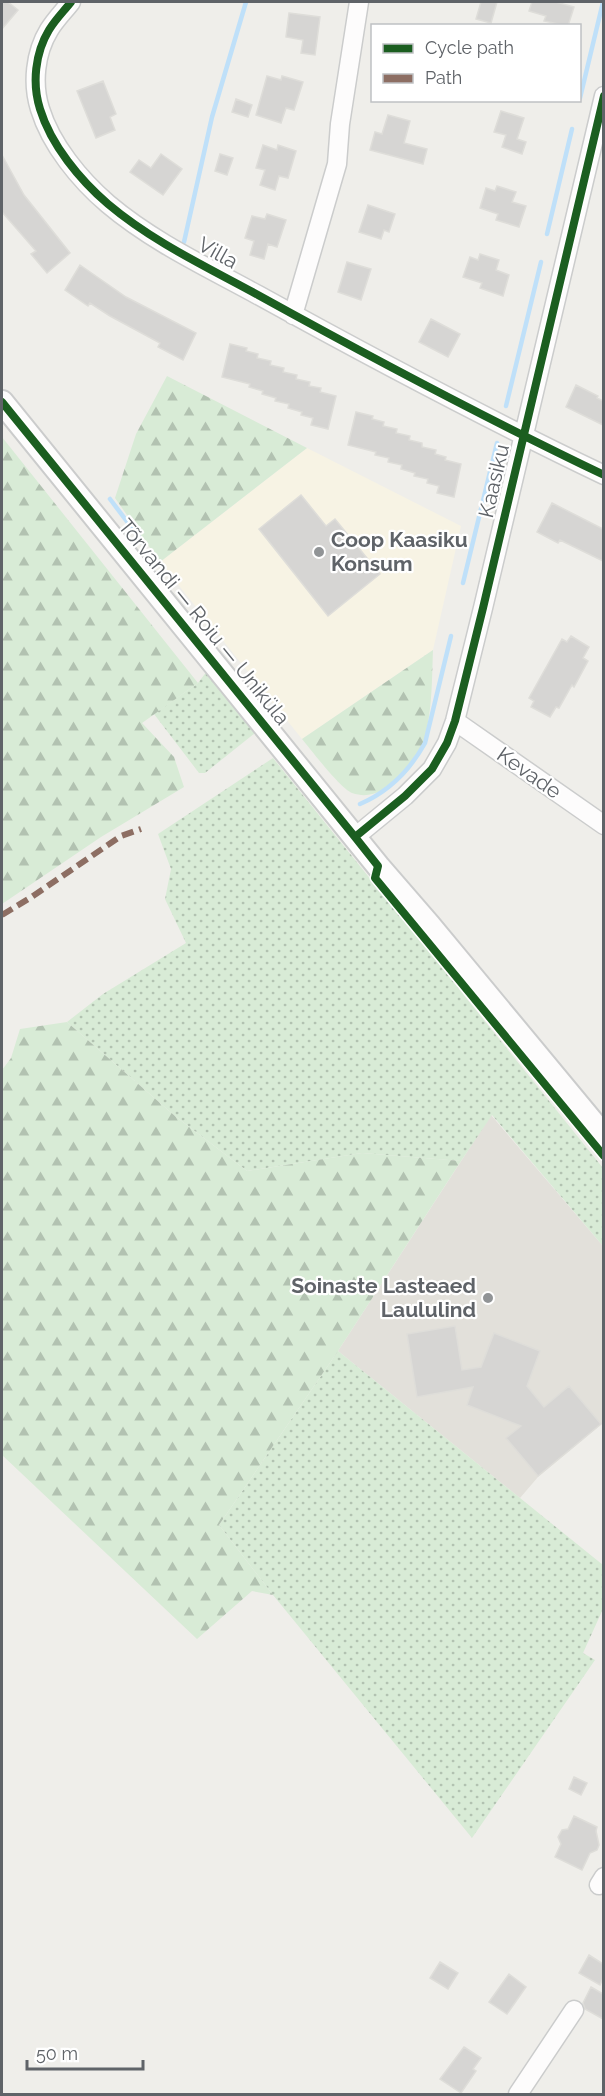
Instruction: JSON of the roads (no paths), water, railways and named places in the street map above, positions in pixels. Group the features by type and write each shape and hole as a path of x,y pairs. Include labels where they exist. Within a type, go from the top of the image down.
{"street":[{"name":"Villa","path":"71,2 49,30 38,56 36,82 40,109 56,143 67,159 78,174 108,204 155,237 293,315 523,436 603,475"},
{"path":"293,315 337,164 340,124 359,2"},
{"name":"Kaasiku","path":"355,837 405,796 432,769 447,744 455,721 603,96"},
{"name":"Tõrvandi — Roiu — Uniküla","path":"2,402 355,837 603,1136"},
{"name":"Kevade","path":"455,721 603,825"},
{"path":"518,2094 574,2010"}],"waterway":[{"path":"184,242 212,117 246,2"},
{"path":"581,94 603,2"},
{"path":"547,234 572,129"},
{"path":"506,406 541,262"},
{"path":"463,583 497,443"},
{"path":"110,499 144,544"},
{"path":"360,804 389,787 412,762 425,743 451,636"}],"place":[{"name":"Coop Kaasiku Konsum","path":"319,552"},
{"name":"Soinaste Lasteaed Laululind","path":"488,1298"}]}
